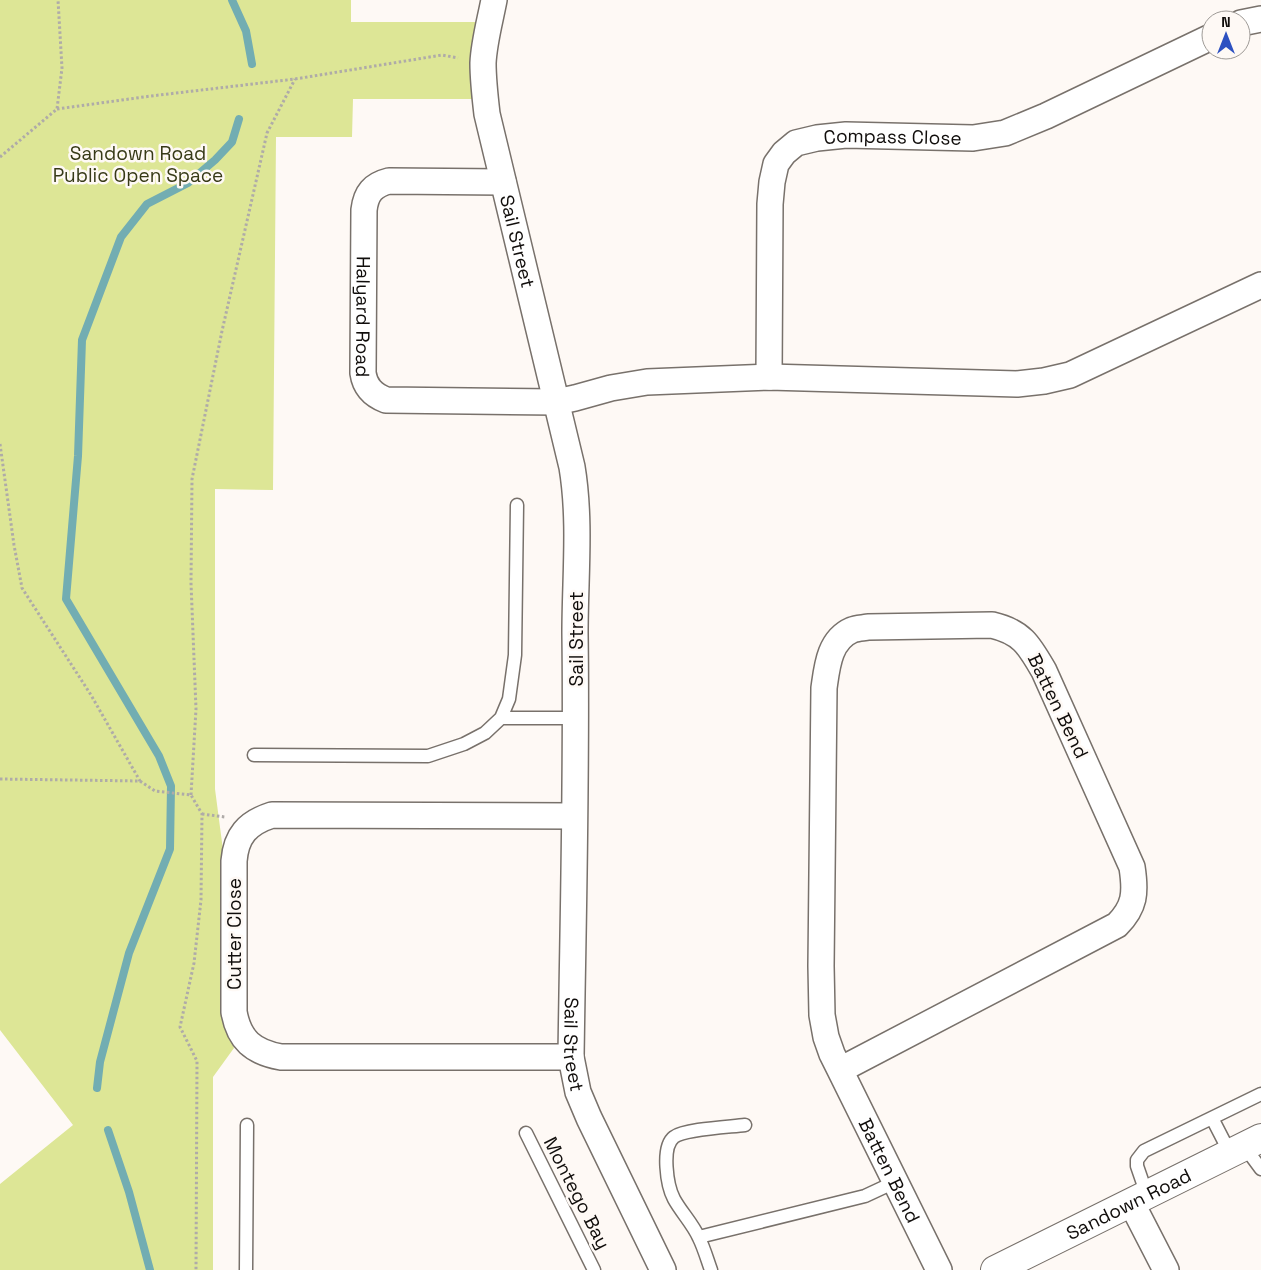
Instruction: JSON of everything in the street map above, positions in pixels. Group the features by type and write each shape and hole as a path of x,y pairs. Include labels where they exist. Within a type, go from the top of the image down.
{"street":[{"name":"Sail Street","path":"494,0 483,64 487,114 572,467 577,503 571,1057 578,1092 589,1118 663,1270"},
{"name":"Compass Close","path":"769,377 770,204 772,182 776,164 784,153 796,143 817,138 846,135 973,138 1004,132 1046,116 1201,42"},
{"name":"Halyard Road","path":"504,182 389,181 380,183 368,195 364,210 364,380 371,392 386,400 556,402"},
{"path":"556,402 611,388 647,382 769,377 1016,384 1044,381 1070,375 1261,285"},
{"name":"Batten Bend","path":"840,1070 1116,925 1127,915 1132,902 1134,879 1132,867 1044,670 1032,649 1013,632 1002,627 992,625 868,627 852,630 841,638 833,648 827,663 824,688 821,966 822,1015 826,1037 832,1054 939,1270"},
{"name":"Cutter Close","path":"571,1057 280,1057 268,1055 257,1050 241,1033 236,1023 234,1012 234,861 239,839 246,830 255,822 272,815 574,816"},
{"name":"Sandown Road","path":"995,1270 1245,1146"},
{"path":"1139,1198 1166,1270"}],"lane":[{"path":"254,755 428,756 464,744 485,733 501,718 510,699 516,655 517,505"},
{"path":"501,718 576,718"},
{"path":"1139,1198 1137,1160 1144,1151 1261,1094"},
{"path":"1212,1118 1245,1146 1261,1169"},
{"path":"246,1270 247,1125"},
{"path":"711,1270 699,1237 673,1198 666,1158 667,1148 673,1138 686,1132 745,1125"},
{"name":"Montego Bay","path":"526,1133 594,1270"},
{"path":"699,1237 865,1196 895,1182"}],"path":[{"path":"57,109 62,68 58,0"},
{"path":"0,157 57,109 295,79 442,55 483,64"},
{"path":"196,1270 197,1061 180,1027 194,963 201,900 202,814 191,795 196,709 191,583 192,479 222,331 267,133 295,79"},
{"path":"0,444 22,588 92,696 140,781 155,791 191,795"},
{"path":"0,779 140,781"}],"green space":[{"name":"Sandown Road Public Open Space","path":"0,0 351,0 351,22 477,22 473,99 353,99 352,137 276,137 273,490 215,489 215,789 223,850 222,1020 234,1048 213,1077 213,1270 0,1270 0,1184 73,1125 0,1030"}],"waterway":[{"path":"232,0 246,31 252,64"},
{"path":"97,1088 100,1062 129,953 170,849 171,786 159,756 66,599 78,456 82,340 121,237 147,204 188,183 215,160 232,142 239,119"},
{"path":"108,1130 129,1192 150,1270"}]}
